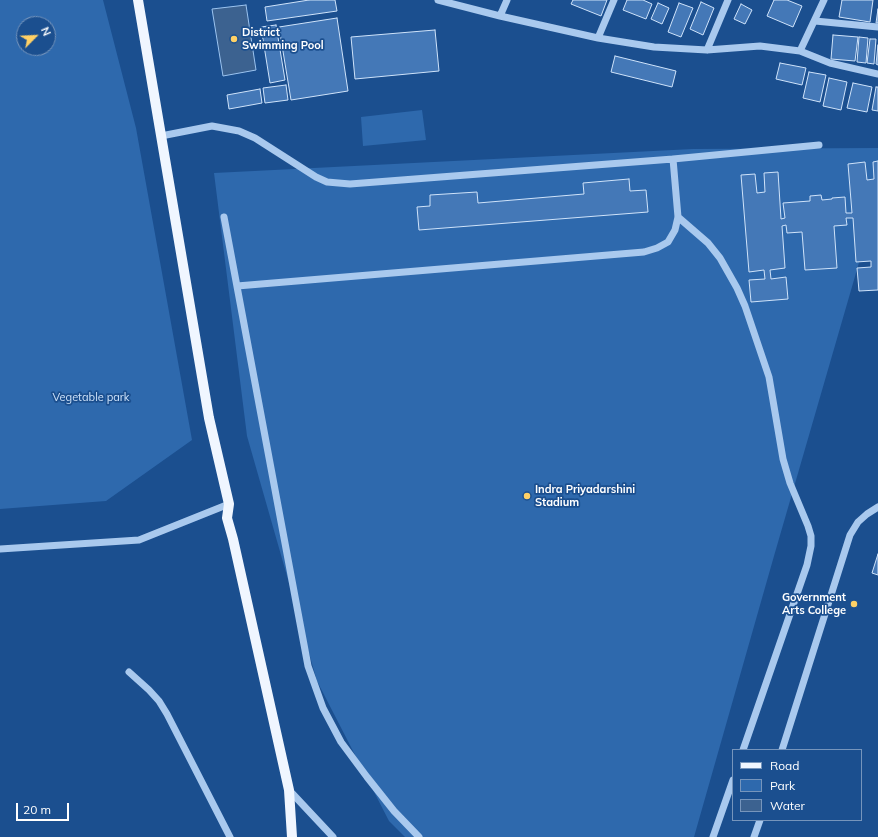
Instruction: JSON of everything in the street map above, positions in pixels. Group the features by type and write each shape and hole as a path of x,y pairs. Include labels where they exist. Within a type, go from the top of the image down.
{"main road":[{"path":"138,0 209,418 229,504 227,518 289,790 292,837"}],"street":[{"path":"438,0 500,16 598,38 654,47 707,50 760,46 800,51 830,63 878,74"},
{"path":"500,16 507,0"},
{"path":"598,38 614,0"},
{"path":"707,50 728,0"},
{"path":"800,51 824,0"},
{"path":"815,20 878,27"},
{"path":"161,136 212,126 239,131 255,138 316,178 338,184 673,159 819,145"},
{"path":"237,286 644,252 657,248 668,242 675,230 678,217 673,159"},
{"path":"224,217 308,666 323,708 342,742 390,805 419,837"},
{"path":"678,217 708,243 720,258 738,288 743,300 769,377 783,459 790,483 808,526 810,536 811,546 807,565 743,749"},
{"path":"0,549 139,540 229,504"},
{"path":"782,749 850,535 858,522 878,507"},
{"path":"129,672 149,690 163,707 230,837"},
{"path":"713,837 732,783"},
{"path":"289,790 333,837"},
{"path":"754,837 760,821"}],"green space":[{"name":"Vegetable park","path":"0,0 103,0 136,128 192,440 106,501 0,509"},
{"path":"422,110 426,140 363,146 361,117"},
{"name":"Indra Priyadarshini Stadium","path":"878,148 878,197 694,837 405,837 389,821 317,681 247,436 214,173 693,149"}],"water":[{"name":"District Swimming Pool","path":"246,5 256,70 223,76 212,9"}],"building":[{"path":"309,0 335,0 337,11 267,21 265,7"},
{"path":"573,0 607,0 601,16 571,4"},
{"path":"627,0 643,0 652,4 646,19 623,10"},
{"path":"774,0 787,0 802,6 793,27 767,16"},
{"path":"842,0 873,0 870,22 839,17"},
{"path":"701,2 714,8 703,35 690,29"},
{"path":"658,3 669,8 662,24 651,19"},
{"path":"679,3 693,8 681,37 668,32"},
{"path":"741,4 752,10 745,24 734,19"},
{"path":"878,9 878,23 876,23"},
{"path":"337,18 348,91 291,100 279,27"},
{"path":"276,25 285,80 270,83 261,27"},
{"path":"435,30 439,71 355,79 351,37"},
{"path":"833,35 858,37 855,61 831,59"},
{"path":"859,37 868,38 866,63 857,62"},
{"path":"870,39 876,39 874,64 867,63"},
{"path":"878,45 878,65 876,64"},
{"path":"615,56 676,71 672,87 611,72"},
{"path":"780,63 806,68 802,85 776,79"},
{"path":"809,72 826,75 820,102 803,98"},
{"path":"829,78 847,82 841,110 823,106"},
{"path":"853,83 872,87 867,112 847,108"},
{"path":"286,85 288,100 265,103 263,88"},
{"path":"876,87 878,87 878,111 872,110"},
{"path":"260,89 262,103 229,109 227,95"},
{"path":"878,161 878,290 859,291 857,268 871,267 871,261 856,262 853,218 846,218 847,225 834,226 837,268 805,270 802,232 787,233 786,225 782,226 785,268 770,270 771,279 786,277 788,299 751,302 749,280 765,279 764,270 749,272 741,175 755,174 757,193 765,192 764,173 778,172 781,219 785,218 783,203 810,201 810,196 821,195 822,200 845,197 846,213 852,213 848,164 865,162 867,180 874,179 873,162"},
{"path":"629,179 630,191 646,190 648,212 419,230 417,207 430,206 430,195 477,192 478,203 584,194 583,183"},
{"path":"878,554 878,575 872,573"}],"place":[{"name":"District Swimming Pool","path":"234,39"},
{"name":"Indra Priyadarshini Stadium","path":"527,496"},
{"name":"Government Arts College","path":"854,604"}]}
